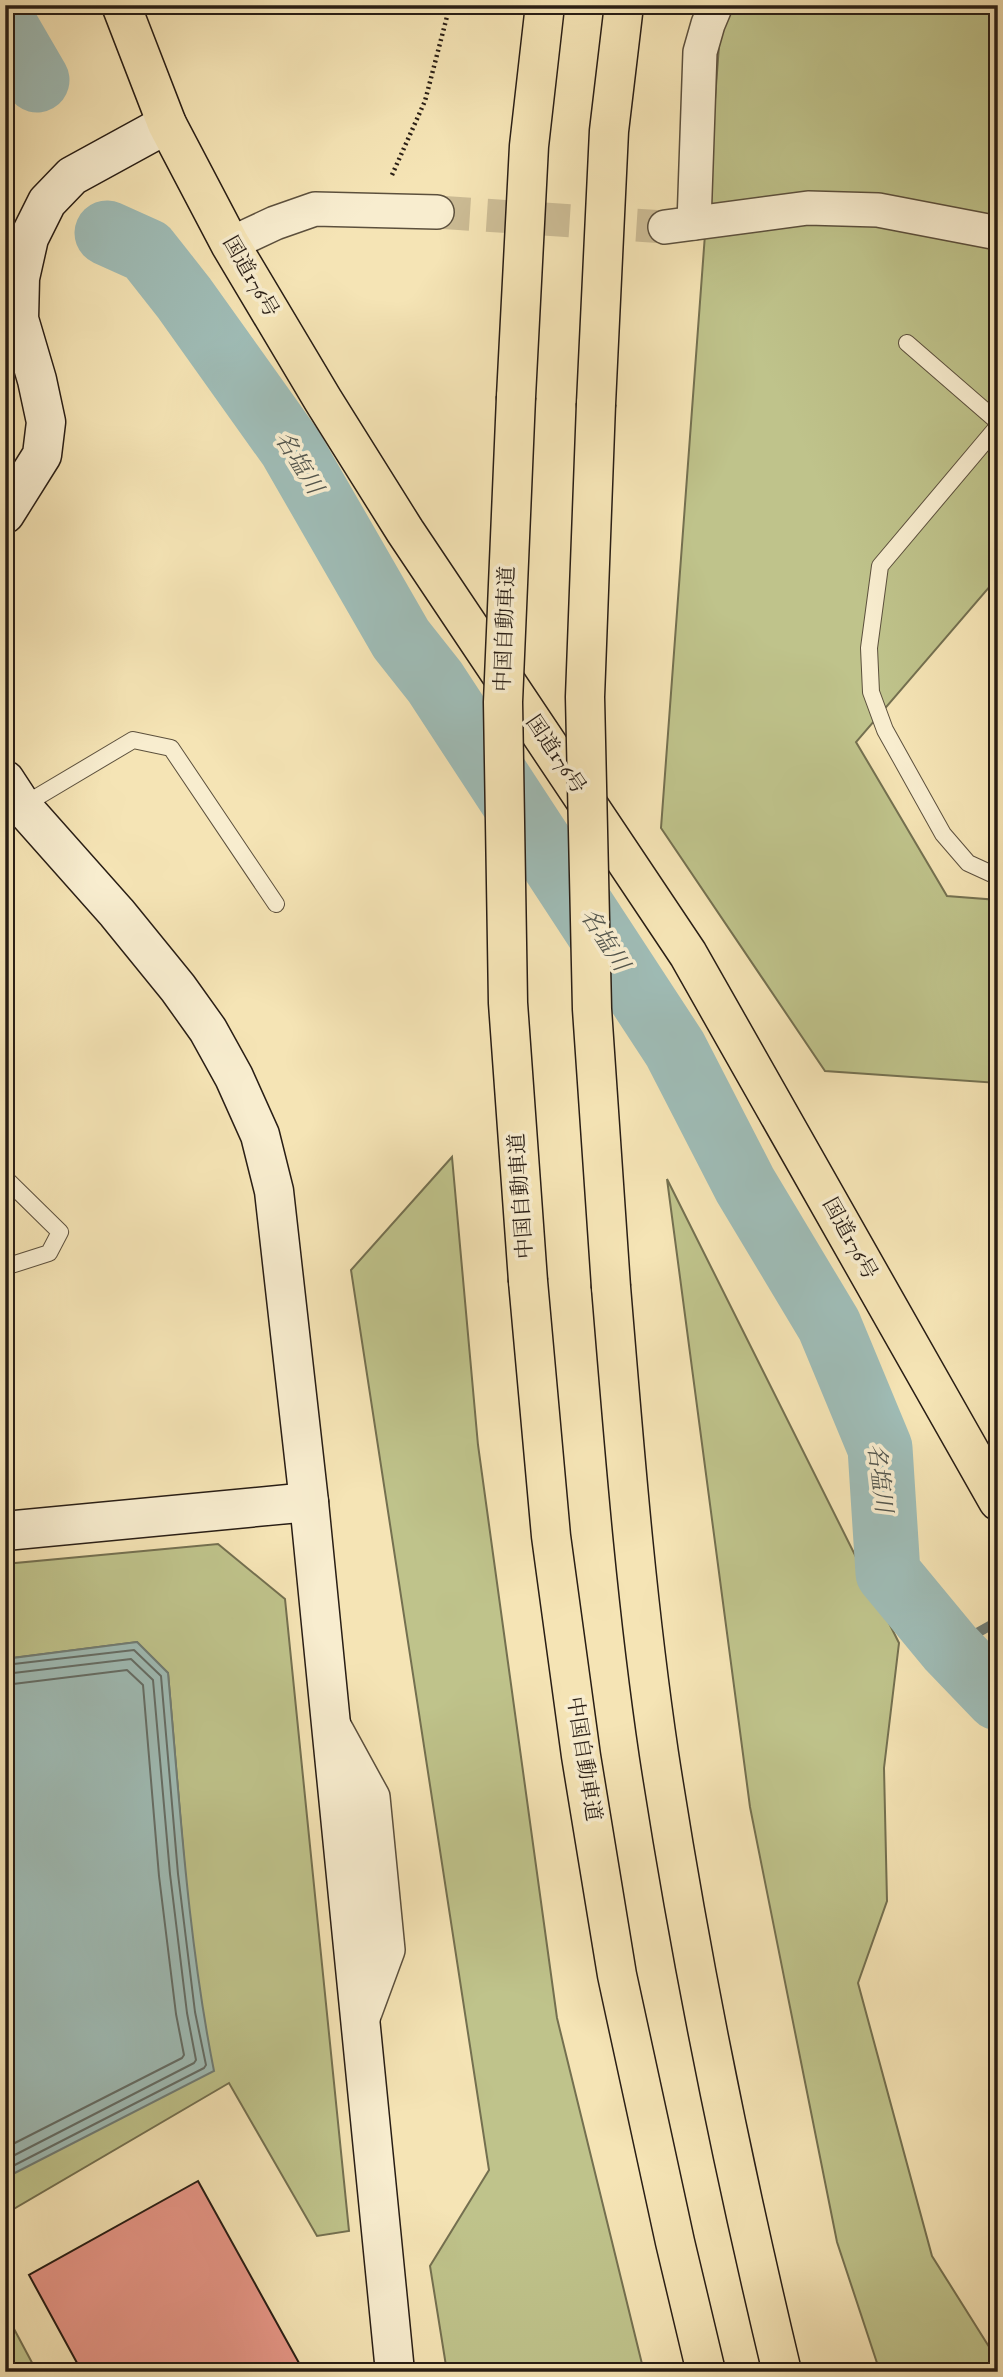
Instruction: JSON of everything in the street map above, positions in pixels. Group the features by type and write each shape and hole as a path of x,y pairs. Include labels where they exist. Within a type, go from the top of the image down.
{"highway":[{"name":"国道176号","path":"121,5 167,124 230,244 405,531 688,954 998,1501"},
{"name":"中国自動車道","path":"545,5 529,146 503,716 508,1003 528,1281 551,1536 584,1770 617,1975 706,2372"},
{"path":"624,5 609,131 596,404 586,711 592,1009 611,1287 633,1541 659,1753 718,2082 747,2227 782,2372"}],"street":[{"path":"716,5 700,52 679,225 808,208 878,210 998,233"},
{"path":"5,514 42,455 46,422 19,319 20,278 29,238 47,202 72,176 167,124"},
{"path":"230,244 275,222 316,209 437,212"},
{"path":"14,793 178,988 215,1042 260,1135 274,1191 309,1502 395,2372"},
{"path":"5,1531 309,1502"}],"lane":[{"path":"907,343 998,424 880,566 869,648 871,692 885,730 943,835 968,863 998,875"},
{"path":"14,793 132,740 172,748 276,904"},
{"path":"5,1178 60,1232 49,1253 5,1267"}],"path":[{"path":"376,211 425,101 450,5"}],"green space":[{"path":"722,5 998,5 998,577 856,742 947,896 998,900 998,1083 825,1071 661,828"},
{"path":"452,1157 478,1445 557,2018 644,2372 447,2372 430,2266 489,2170 351,1270"},
{"path":"667,1179 899,1643 884,1768 887,1901 858,1983 932,2256 998,2361 998,2372 880,2372 837,2242 750,1807"},
{"path":"218,1544 285,1599 349,2231 317,2236 229,2083 5,2214 5,1688 185,1872 168,1673 137,1642 5,1659 5,1564"},
{"path":"5,2312 37,2372 5,2372"}],"water":[{"path":"137,1642 168,1673 191,1923 214,2071 5,2178 5,1659"}],"building":[{"path":"198,2181 304,2372 82,2372 29,2275"}],"waterway":[{"name":"名塩川","path":"5,25 37,80"},
{"name":"名塩川","path":"107,233 147,251 184,298 291,448 401,639 435,682 675,1049 745,1185 829,1325 880,1448 888,1573 950,1648 998,1698"},
{"path":"950,1648 993,1624"}],"tunnel":[{"path":"437,212 665,227"}]}
